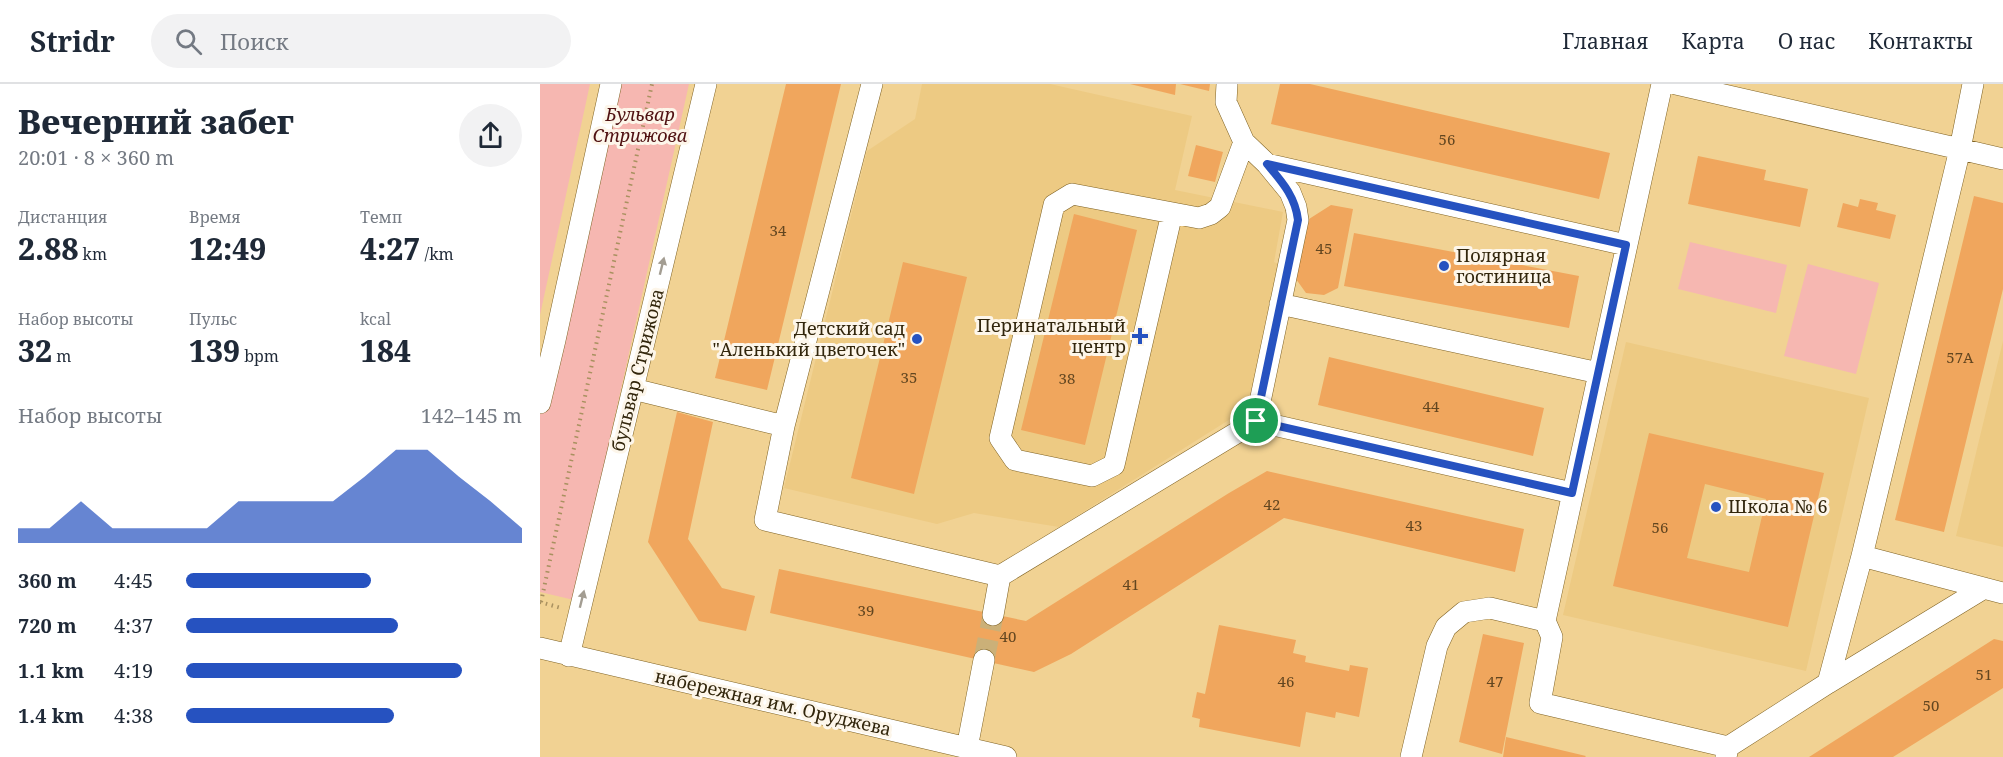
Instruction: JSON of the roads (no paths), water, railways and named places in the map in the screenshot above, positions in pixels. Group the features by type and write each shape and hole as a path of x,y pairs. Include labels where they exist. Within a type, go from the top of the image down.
{"street":[{"path":"540,403 611,84"},
{"name":"бульвар Стрижова","path":"569,656 706,84"},
{"path":"872,84 784,426 765,520 1000,576 1256,421 1572,493"},
{"path":"1227,84 1226,102 1244,142 1267,164 1290,192 1298,220 1256,421"},
{"path":"1662,84 1545,621 1552,637 1540,703 1727,752 1828,683 1994,590"},
{"path":"1676,84 2003,159"},
{"path":"1828,683 1862,556 1974,84"},
{"path":"1172,213 1114,465 1092,476 1015,460 1000,438 1054,205 1072,194 1200,218 1220,207 1244,142"},
{"path":"1267,164 1626,245"},
{"path":"1280,304 1599,373"},
{"path":"633,389 784,426"},
{"path":"1862,556 1994,590"},
{"path":"993,615 1000,576"},
{"path":"1411,757 1437,646 1446,627 1464,612 1490,608 1545,621"},
{"name":"набережная им. Оруджева","path":"540,648 1006,757"},
{"path":"967,748 984,660"}],"tunnel":[{"path":"984,660 993,615"}],"place":[{"name":"Полярная гостиница","path":"1444,266"},
{"name":"Перинатальный центр","path":"1140,336"},
{"name":"Детский сад \"Аленький цветочек\"","path":"917,339"},
{"name":"Школа № 6","path":"1716,507"}],"park label":[{"name":"Бульвар Стрижова","path":"640,126"}]}
